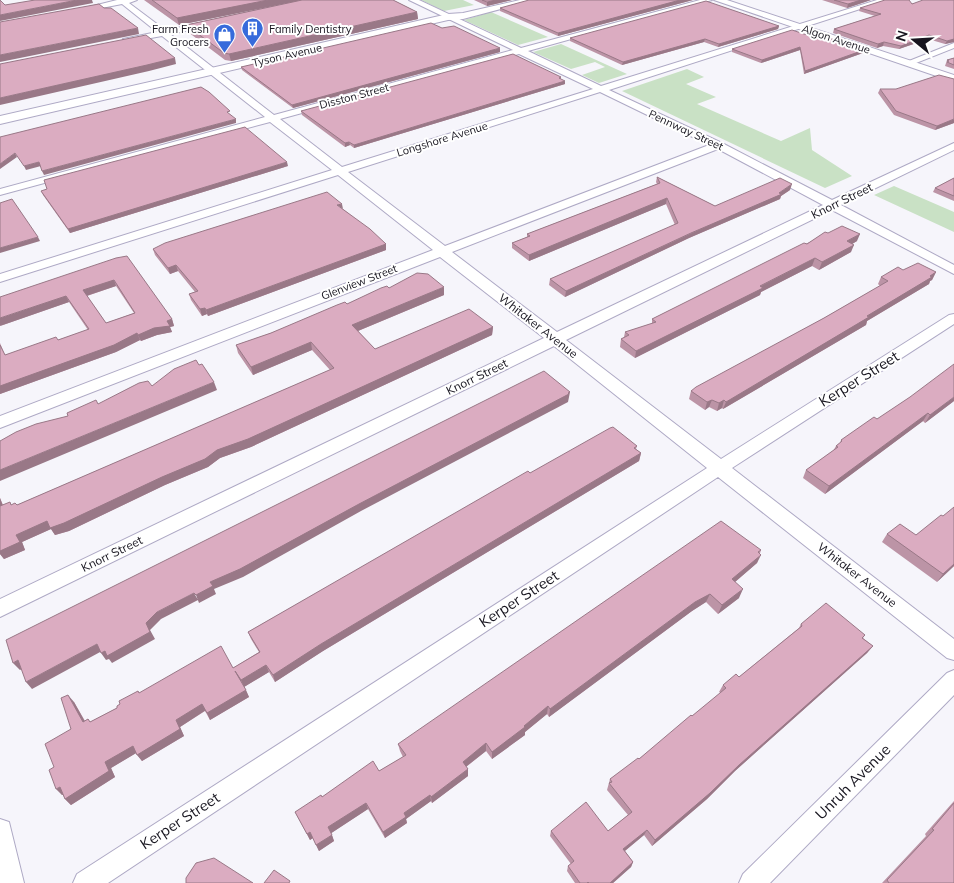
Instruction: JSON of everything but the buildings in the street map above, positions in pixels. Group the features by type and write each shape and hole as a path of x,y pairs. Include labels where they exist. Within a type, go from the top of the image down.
{"street":[{"name":"Pennway Street","path":"414,0 718,145 814,194 954,270"},
{"name":"Tyson Avenue","path":"448,17 456,12 509,0"},
{"name":"Tyson Avenue","path":"0,120 34,115 193,80 214,72 448,17 463,16 531,0"},
{"name":"Disston Street","path":"0,192 708,0"},
{"name":"Algon Avenue","path":"718,0 954,78"},
{"name":"Longshore Avenue","path":"0,278 884,0"},
{"path":"76,11 126,1"},
{"name":"Whitaker Avenue","path":"126,1 163,33 954,651"},
{"path":"115,43 219,21"},
{"path":"908,63 954,45"},
{"name":"Tyson Avenue","path":"0,127 34,115"},
{"name":"Glenview Street","path":"0,422 441,250 718,145"},
{"name":"Knorr Street","path":"0,608 954,146"},
{"name":"Kerper Street","path":"86,883 719,468 954,318"},
{"name":"Unruh Avenue","path":"752,883 954,680"},
{"path":"0,831 11,883"}],"green space":[{"path":"421,0 463,0 474,5 444,11"},
{"path":"491,12 548,37 518,45 464,20"},
{"path":"561,44 627,74 599,83 582,75 605,67 595,62 571,69 533,52"},
{"path":"687,69 704,77 686,84 716,97 697,104 781,141 810,128 812,150 852,176 825,188 622,91"},
{"path":"894,186 954,212 954,232 874,195"}],"place":[{"name":"Family Dentistry","path":"253,48"},
{"name":"Farm Fresh Grocers","path":"225,54"}]}
